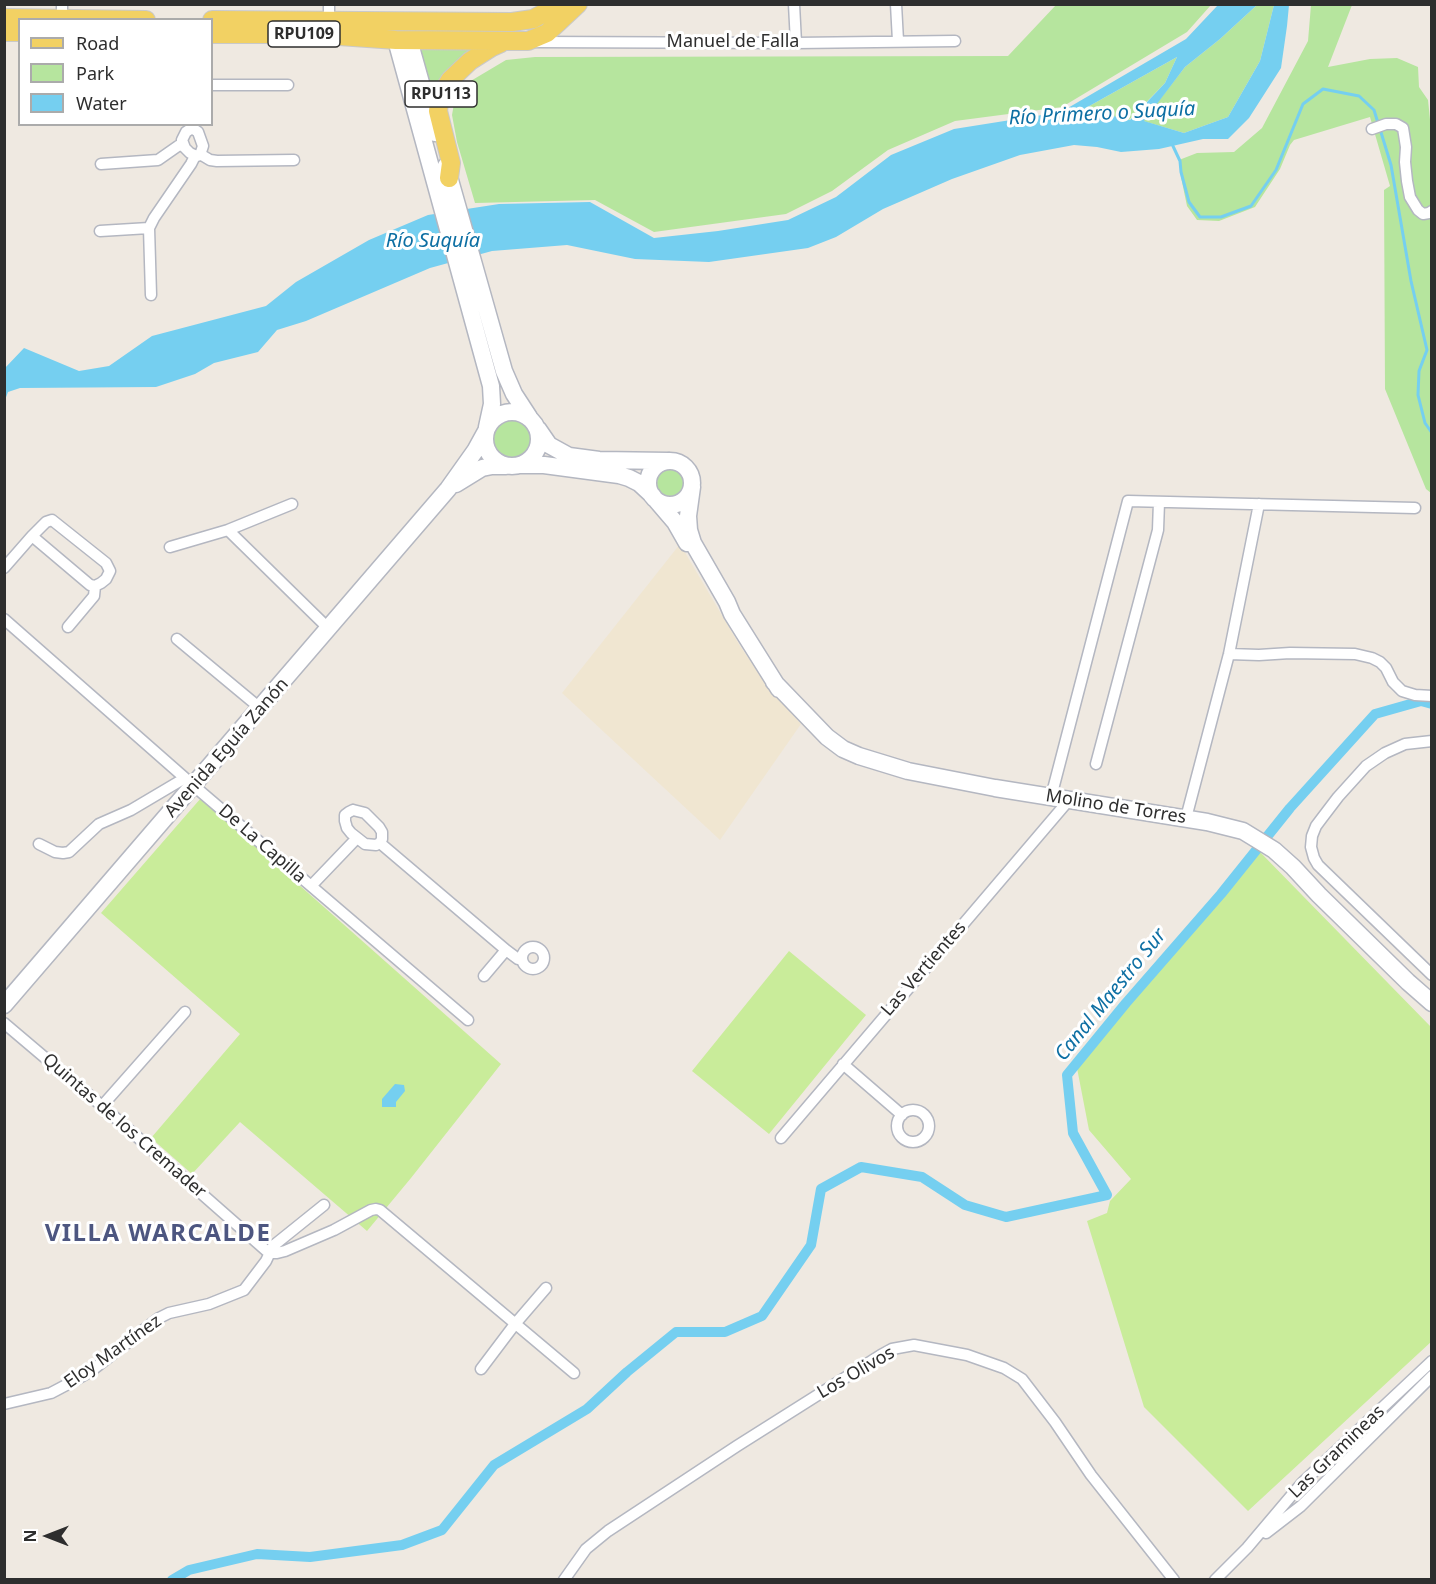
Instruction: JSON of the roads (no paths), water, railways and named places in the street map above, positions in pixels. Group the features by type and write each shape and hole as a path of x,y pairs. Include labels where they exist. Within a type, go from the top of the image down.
{"main road":[{"name":"RPU109","path":"213,20 332,15 512,22 533,19 556,4"},
{"name":"RPU109","path":"554,27 578,4"},
{"path":"4,18 62,14 118,18"},
{"path":"332,15 363,27 402,36 502,31 523,28 533,19"},
{"name":"Manuel de Falla","path":"213,34 402,36 511,41 534,39 554,27"},
{"name":"RPU113","path":"402,36 428,109 478,308 492,392 485,441 490,454 501,464 515,466"},
{"name":"RPU113","path":"446,186 451,163 438,111 440,96 450,80 470,61 492,47 511,41"},
{"name":"RPU113","path":"478,308 514,394 549,445 569,456 581,459 669,461"},
{"path":"487,429 493,418 504,412 517,412 533,422 540,438 537,450 530,459 515,466"},
{"name":"Avenida Eguía Zanón","path":"4,1005 190,782 260,708 448,489 475,451 487,429"},
{"path":"669,461 682,464 687,468 692,487 681,502 669,505 655,498 648,484 652,471 669,461"},
{"name":"Molino de Torres","path":"515,466 544,465 619,475 639,483 655,498 680,530 723,604 732,614"},
{"name":"Avenida Eguía Zanón","path":"448,489 482,468 515,466"},
{"name":"Molino de Torres","path":"692,487 688,516 690,536 696,550 782,695 806,723 836,750 865,764 890,770 908,771 1186,818 1243,831 1274,850 1322,891 1428,999"}],"street":[{"path":"794,4 796,43"},
{"path":"896,4 898,41"},
{"path":"554,27 569,43"},
{"name":"Manuel de Falla","path":"511,41 796,43 955,40"},
{"path":"213,85 288,85"},
{"path":"1372,129 1386,124 1396,124 1403,128 1406,136 1405,162 1410,197 1423,214 1431,211"},
{"path":"151,295 149,228 202,146 198,132 192,126 183,137 183,145"},
{"path":"183,145 197,155 210,160 294,160"},
{"path":"101,164 158,160 183,145"},
{"path":"99,231 149,228"},
{"path":"1051,797 1128,501 1414,508"},
{"path":"1096,764 1158,530 1159,502"},
{"path":"170,548 228,530 292,504"},
{"path":"1186,818 1229,654 1259,504"},
{"path":"4,568 32,536 46,522 52,520 106,563 110,571 106,579 95,586 90,585 32,536"},
{"path":"228,530 329,629"},
{"path":"68,627 94,596 95,586"},
{"name":"De La Capilla","path":"4,618 190,782 468,1020"},
{"path":"177,639 260,708"},
{"path":"1229,654 1355,654 1380,662 1402,691 1431,696"},
{"path":"1431,741 1406,744 1385,753 1366,766 1316,826 1311,848 1318,865 1431,975"},
{"path":"39,844 55,852 69,852 99,824 190,782"},
{"name":"Las Vertientes","path":"781,1138 1069,800"},
{"path":"353,810 365,813 382,832 380,843 376,845 364,844 356,839 347,828 345,821 345,815 353,810"},
{"path":"311,886 356,839"},
{"path":"380,843 507,950 522,960"},
{"path":"484,976 507,950"},
{"path":"102,1106 185,1012"},
{"name":"Quintas de los Cremader","path":"4,1023 269,1253"},
{"path":"843,1064 902,1115"},
{"name":"Eloy Martínez","path":"4,1404 51,1393 70,1383 91,1371 159,1318 169,1313 209,1304 244,1290 266,1262 273,1246 324,1205"},
{"path":"269,1253 277,1253 303,1244 376,1209 380,1210 574,1373"},
{"path":"482,1369 515,1324 546,1288"},
{"name":"Los Olivos","path":"564,1580 586,1549 608,1531 745,1440 872,1361 892,1349 914,1345 967,1354 1004,1368 1022,1379 1091,1475 1174,1580"},
{"name":"Las Gramineas","path":"1215,1580 1247,1548 1302,1484 1431,1361"},
{"name":"Las Gramineas","path":"1247,1548 1301,1506 1431,1376"}],"water":[{"name":"Río Suquía","path":"1218,5 1257,5 1185,67 1144,121 1184,133 1228,117 1260,61 1274,5 1289,5 1281,68 1249,118 1228,139 1203,139 1159,149 1121,152 1074,145 1020,155 952,179 883,209 836,237 808,248 709,262 635,259 567,245 492,251 430,268 306,321 277,330 258,352 214,363 195,374 156,387 20,388 8,392 5,400 5,368 24,348 79,371 109,366 152,336 266,306 296,282 369,240 428,215 499,204 590,202 654,238 788,220 836,197 891,155 954,129 1061,112 1186,39","holes":["1177,57 1165,83 1130,120 1084,109"]},
{"path":"395,1084 404,1085 405,1091 396,1102 396,1107 382,1107 382,1099"}],"waterway":[{"path":"1172,144 1180,161 1189,202 1200,217 1221,217 1251,206 1276,170 1303,104 1323,89 1359,96 1374,110 1378,123"},
{"path":"1380,129 1391,165 1411,281 1427,350 1419,371 1418,395 1425,423 1432,433"},
{"name":"Canal Maestro Sur","path":"172,1580 189,1570 257,1554 310,1557 402,1545 442,1530 494,1465 587,1409 627,1372 676,1332 725,1332 762,1316 811,1245 821,1189 861,1167 922,1177 965,1205 1006,1217 1107,1195 1073,1133 1067,1075 1221,894 1290,808 1375,714 1421,701 1432,704"}],"district":[{"name":"VILLA WARCALDE","path":"158,1234"}],"water label":[{"name":"Río Primero o Suquía","path":"1102,114"}]}
